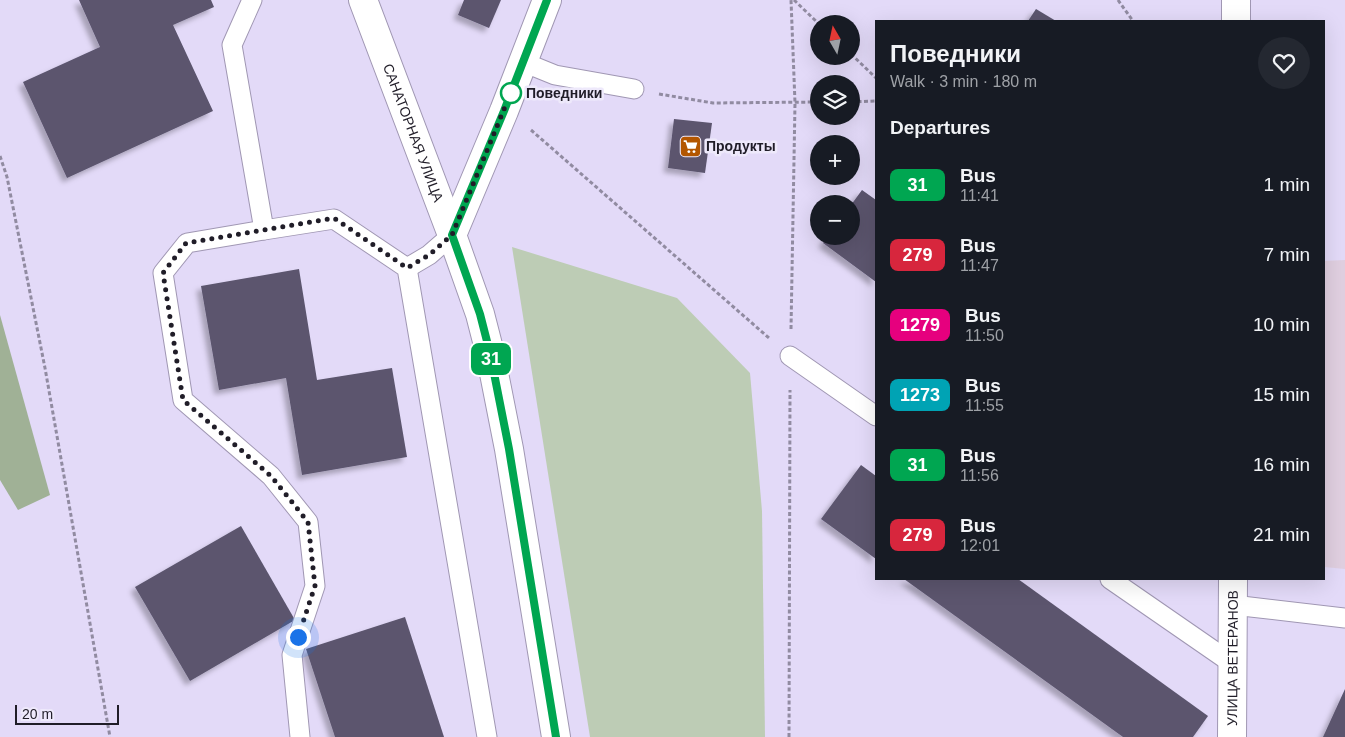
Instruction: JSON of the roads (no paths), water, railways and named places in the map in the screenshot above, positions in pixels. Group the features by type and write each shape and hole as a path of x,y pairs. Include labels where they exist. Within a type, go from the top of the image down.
{"street":[{"name":"САНАТОРНАЯ УЛИЦА","path":"363,0 480,314 490,353 509,449 556,737"},
{"path":"452,235 504,111 547,0"},
{"path":"1236,0 1236,20"},
{"name":"УЛИЦА ВЕТЕРАНОВ","path":"1232,737 1233,580"}],"lane":[{"path":"252,0 232,45 264,230"},
{"path":"523,62 555,75 634,89"},
{"path":"300,737 292,654 315,586 308,522 271,476 183,400 163,273 186,243 334,218 407,268 487,737"},
{"path":"407,268 429,255 452,235"},
{"path":"790,356 875,415"},
{"path":"1111,580 1233,664"},
{"path":"1233,605 1345,618"}],"place":[{"name":"Поведники","path":"511,93"},
{"name":"Продукты","path":"690,146"}]}
